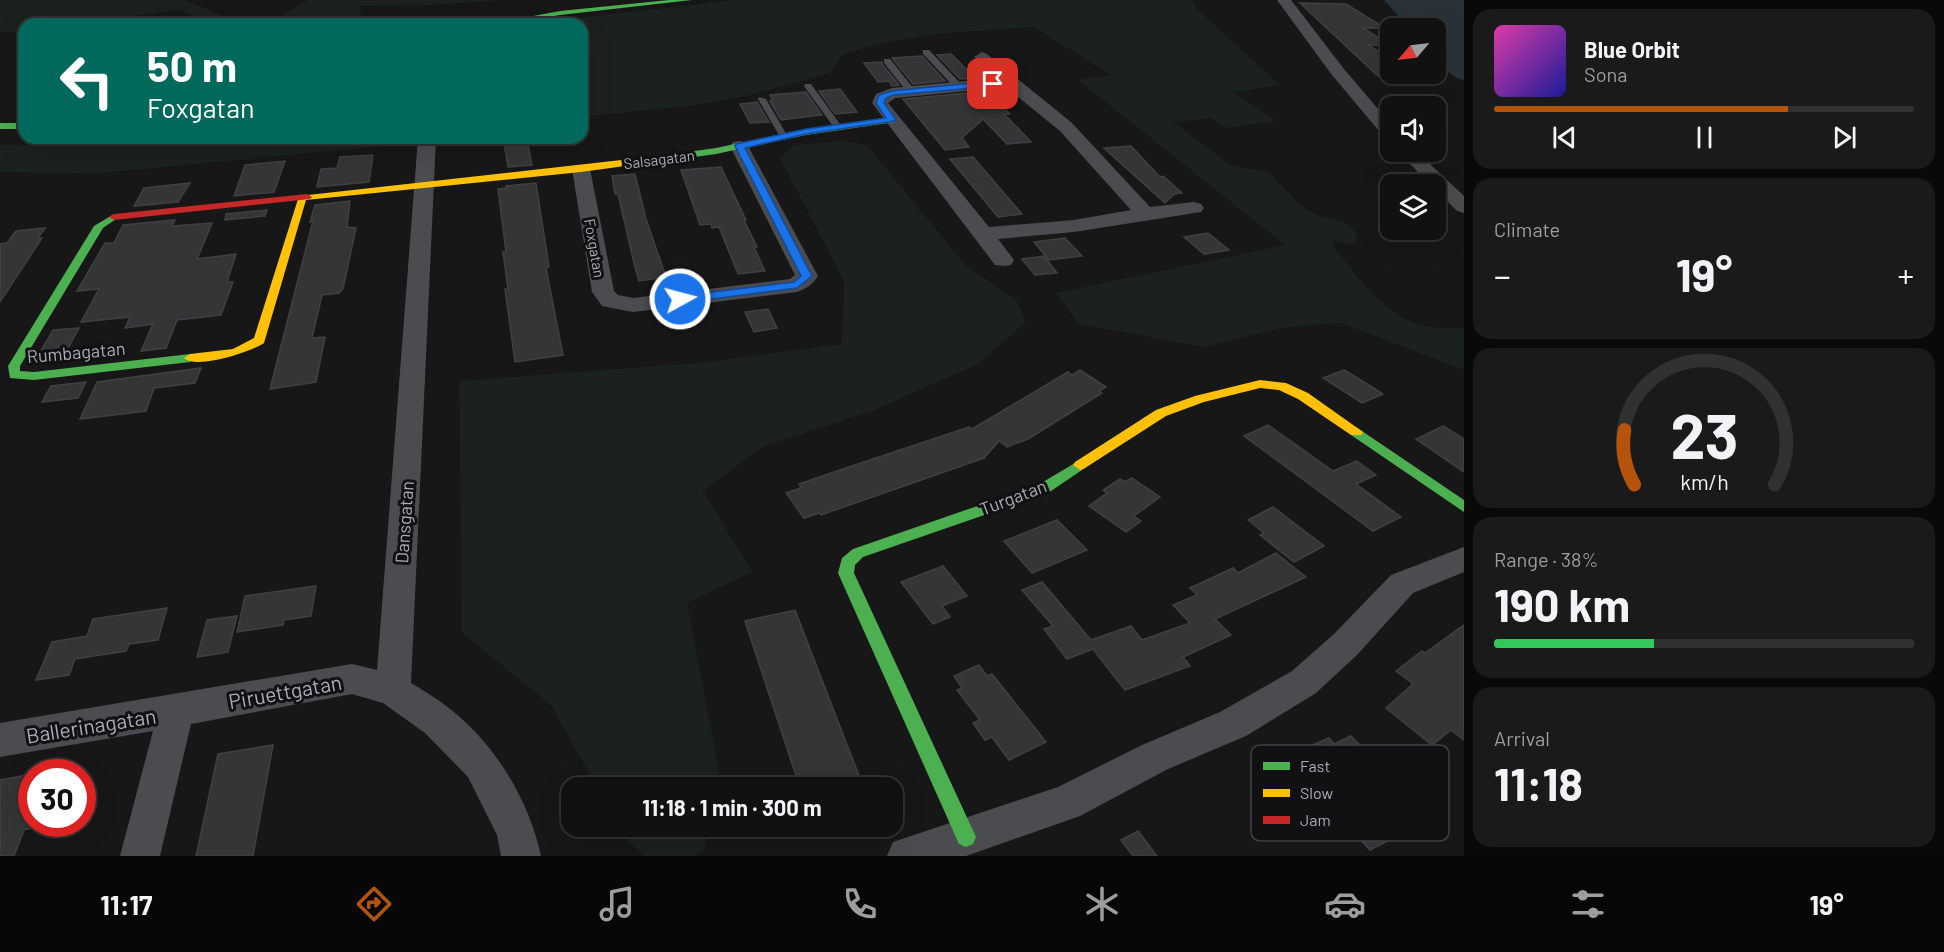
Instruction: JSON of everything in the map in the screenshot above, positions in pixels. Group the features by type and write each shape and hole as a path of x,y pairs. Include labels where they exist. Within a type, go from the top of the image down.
{"street":[{"path":"530,18 689,0"},
{"path":"1284,0 1338,72 1380,121"},
{"path":"982,57 1066,127 1145,214"},
{"path":"1003,260 880,103 882,97 892,93 1010,82"},
{"name":"Salsagatan","path":"424,184 581,169 716,152 784,136 892,120"},
{"path":"0,126 18,126"},
{"name":"Dansgatan","path":"393,690 427,144"},
{"name":"Foxgatan","path":"581,169 603,292 610,301 633,305 797,285 807,276 739,146"},
{"path":"1417,162 1464,207"},
{"name":"Rumbagatan","path":"302,198 260,340 251,348 238,352 34,376 14,375 14,366 104,221 117,216 424,184"},
{"path":"983,234 1074,226 1194,208"},
{"name":"Turgatan","path":"966,837 846,573 849,562 858,553 1043,489 1161,413 1200,399 1260,384 1281,386 1303,396 1464,507"},
{"path":"907,856 1066,803 1155,758 1233,724 1304,682 1346,644 1402,584 1464,559"},
{"name":"Piruettgatan","path":"176,711 352,679 393,690"},
{"path":"393,690 438,721 481,765 516,831 521,856"},
{"name":"Ballerinagatan","path":"0,740 176,711 140,856"}],"lane":[{"path":"926,52 959,87"},
{"path":"887,60 911,91"},
{"path":"808,86 838,128"},
{"path":"762,99 784,136"}],"shaded area":[{"path":"0,0 184,0 228,18 197,18 180,10 117,18 18,18 18,31 0,33"},
{"path":"308,0 502,0 436,5 359,6 362,18 278,18"},
{"path":"735,0 1192,0 1198,10 1280,85 1233,92 1277,121 1225,128 1211,118 1173,122 1230,165 1268,172 1302,207 1317,215 1343,222 1353,229 1358,236 1354,243 1347,244 1333,240 1333,246 1372,293 1395,313 1427,326 1464,328 1464,370 1341,323 1286,327 1204,347 1079,324 1056,293 1285,245 1078,80 1111,75 1034,27 933,34 886,42 842,55 831,73 746,96 695,105 588,116 588,18 578,18"},
{"path":"1384,0 1464,0 1464,80 1446,71 1446,18 1400,18"},
{"path":"845,141 867,145 965,265 1017,301 1026,322 978,364 872,411 764,446 703,491 752,572 687,603 720,777 591,777 551,705 462,633 459,381 698,363 842,344 844,281 780,158 794,145"},
{"path":"395,144 89,174 0,172 0,145"},
{"path":"625,837 707,837 704,851 694,856 644,856"}],"building":[{"path":"1300,3 1346,4 1380,25 1380,28 1363,28 1380,39 1380,45 1368,45 1380,53 1379,77"},
{"path":"951,54 974,78 960,79 937,55"},
{"path":"922,56 945,81 913,84 892,58"},
{"path":"882,62 899,85 892,86 889,81 878,82 864,63"},
{"path":"840,89 857,112 835,114 819,91"},
{"path":"987,91 1010,114 1004,114 1031,142 1007,144 983,119 962,138 969,147 945,150 903,99"},
{"path":"806,92 822,115 781,120 770,101 773,101 770,95"},
{"path":"757,102 769,122 750,123 740,104"},
{"path":"504,144 528,144 532,165 508,167"},
{"path":"1131,146 1160,177 1163,176 1182,193 1174,194 1165,203 1104,148"},
{"path":"373,155 369,182 317,187 321,169 337,168 340,157"},
{"path":"973,157 1022,214 998,217 950,159"},
{"path":"285,161 274,192 234,196 245,165"},
{"path":"721,167 746,220 744,220 765,271 738,274 719,227 712,228 711,224 700,225 681,170"},
{"path":"635,174 646,219 666,277 639,281 612,176"},
{"path":"190,183 178,202 134,206 144,188"},
{"path":"536,183 549,267 546,268 563,355 515,362 505,289 508,289 503,252 506,252 498,189"},
{"path":"350,201 347,227 356,228 343,289 339,293 322,295 312,338 325,337 316,382 270,389 313,221 310,222 315,205"},
{"path":"267,210 265,216 225,220 226,214"},
{"path":"175,220 172,226 212,223 197,259 236,254 227,282 233,282 221,315 177,320 166,348 141,351 153,324 125,328 130,317 81,322 99,289 77,291 105,243 114,243 123,225"},
{"path":"45,228 38,238 42,238 0,302 0,244 7,243 16,231"},
{"path":"1208,233 1229,250 1204,254 1184,237"},
{"path":"1065,238 1082,256 1049,260 1034,242"},
{"path":"1044,256 1057,273 1035,275 1022,259"},
{"path":"768,309 777,328 754,332 745,312"},
{"path":"79,328 66,352 39,354 53,330"},
{"path":"201,368 195,383 154,388 146,411 80,419 97,382"},
{"path":"1080,370 1106,387 1099,391 1102,393 1028,439 1007,447 999,441 984,458 821,515 819,513 804,518 786,493 801,488 799,484 969,427 972,429 1068,372 1072,375"},
{"path":"1344,370 1383,394 1362,403 1323,378"},
{"path":"86,382 78,398 42,402 51,386"},
{"path":"1268,425 1333,471 1357,461 1376,475 1356,484 1401,517 1373,531 1244,436"},
{"path":"1443,426 1464,439 1464,472 1416,439"},
{"path":"1132,478 1160,497 1134,516 1141,521 1126,532 1089,506 1107,493 1103,490 1120,479 1125,482"},
{"path":"1273,507 1324,546 1294,562 1260,535 1264,533 1248,520"},
{"path":"1057,520 1087,550 1032,573 1004,541"},
{"path":"1276,553 1306,577 1215,619 1231,635 1183,657 1190,666 1125,690 1093,649 1067,659 1044,629 1053,626 1022,590 1042,582 1091,640 1131,626 1142,640 1190,623 1173,605 1197,595 1190,588 1233,568 1238,573"},
{"path":"943,566 967,596 942,606 950,617 933,624 901,582"},
{"path":"316,586 311,616 284,620 283,625 237,632 245,596"},
{"path":"167,608 158,640 129,644 126,651 75,659 69,675 36,680 52,642 87,636 93,619"},
{"path":"795,610 860,777 796,777 745,621"},
{"path":"237,616 228,652 197,657 207,620"},
{"path":"1464,625 1464,740 1451,730 1432,745 1386,708 1413,684 1396,671 1422,651 1425,653"},
{"path":"979,665 987,676 992,674 1046,742 1009,760 992,737 985,740 973,723 980,720 957,690 962,688 954,676"},
{"path":"1351,736 1360,745 1313,745 1329,738 1334,744"},
{"path":"273,745 253,856 196,856 218,754"},
{"path":"18,777 18,837 21,837 14,856 0,856 0,780"},
{"path":"1138,831 1157,856 1133,856 1121,840"},
{"path":"1362,841 1387,841 1370,850"}],"traffic: fast":[{"path":"530,18 689,0"},
{"path":"666,158 716,151 806,132 892,120"},
{"path":"0,126 18,126"},
{"path":"114,217 99,226 14,366 14,375 34,376 190,358"},
{"path":"1356,432 1464,507"},
{"path":"966,837 846,573 848,562 858,553 1043,489 1080,465"}],"traffic: slow":[{"path":"307,197 666,158"},
{"path":"190,358 236,352 260,340 302,198"},
{"path":"1080,465 1161,413 1200,399 1260,384 1281,386 1303,396 1356,432"}],"traffic: jam":[{"path":"114,217 307,197"}],"route":[{"path":"680,299 797,285 807,276 739,146 806,132 892,120 880,103 882,97 892,93 993,84"}]}
